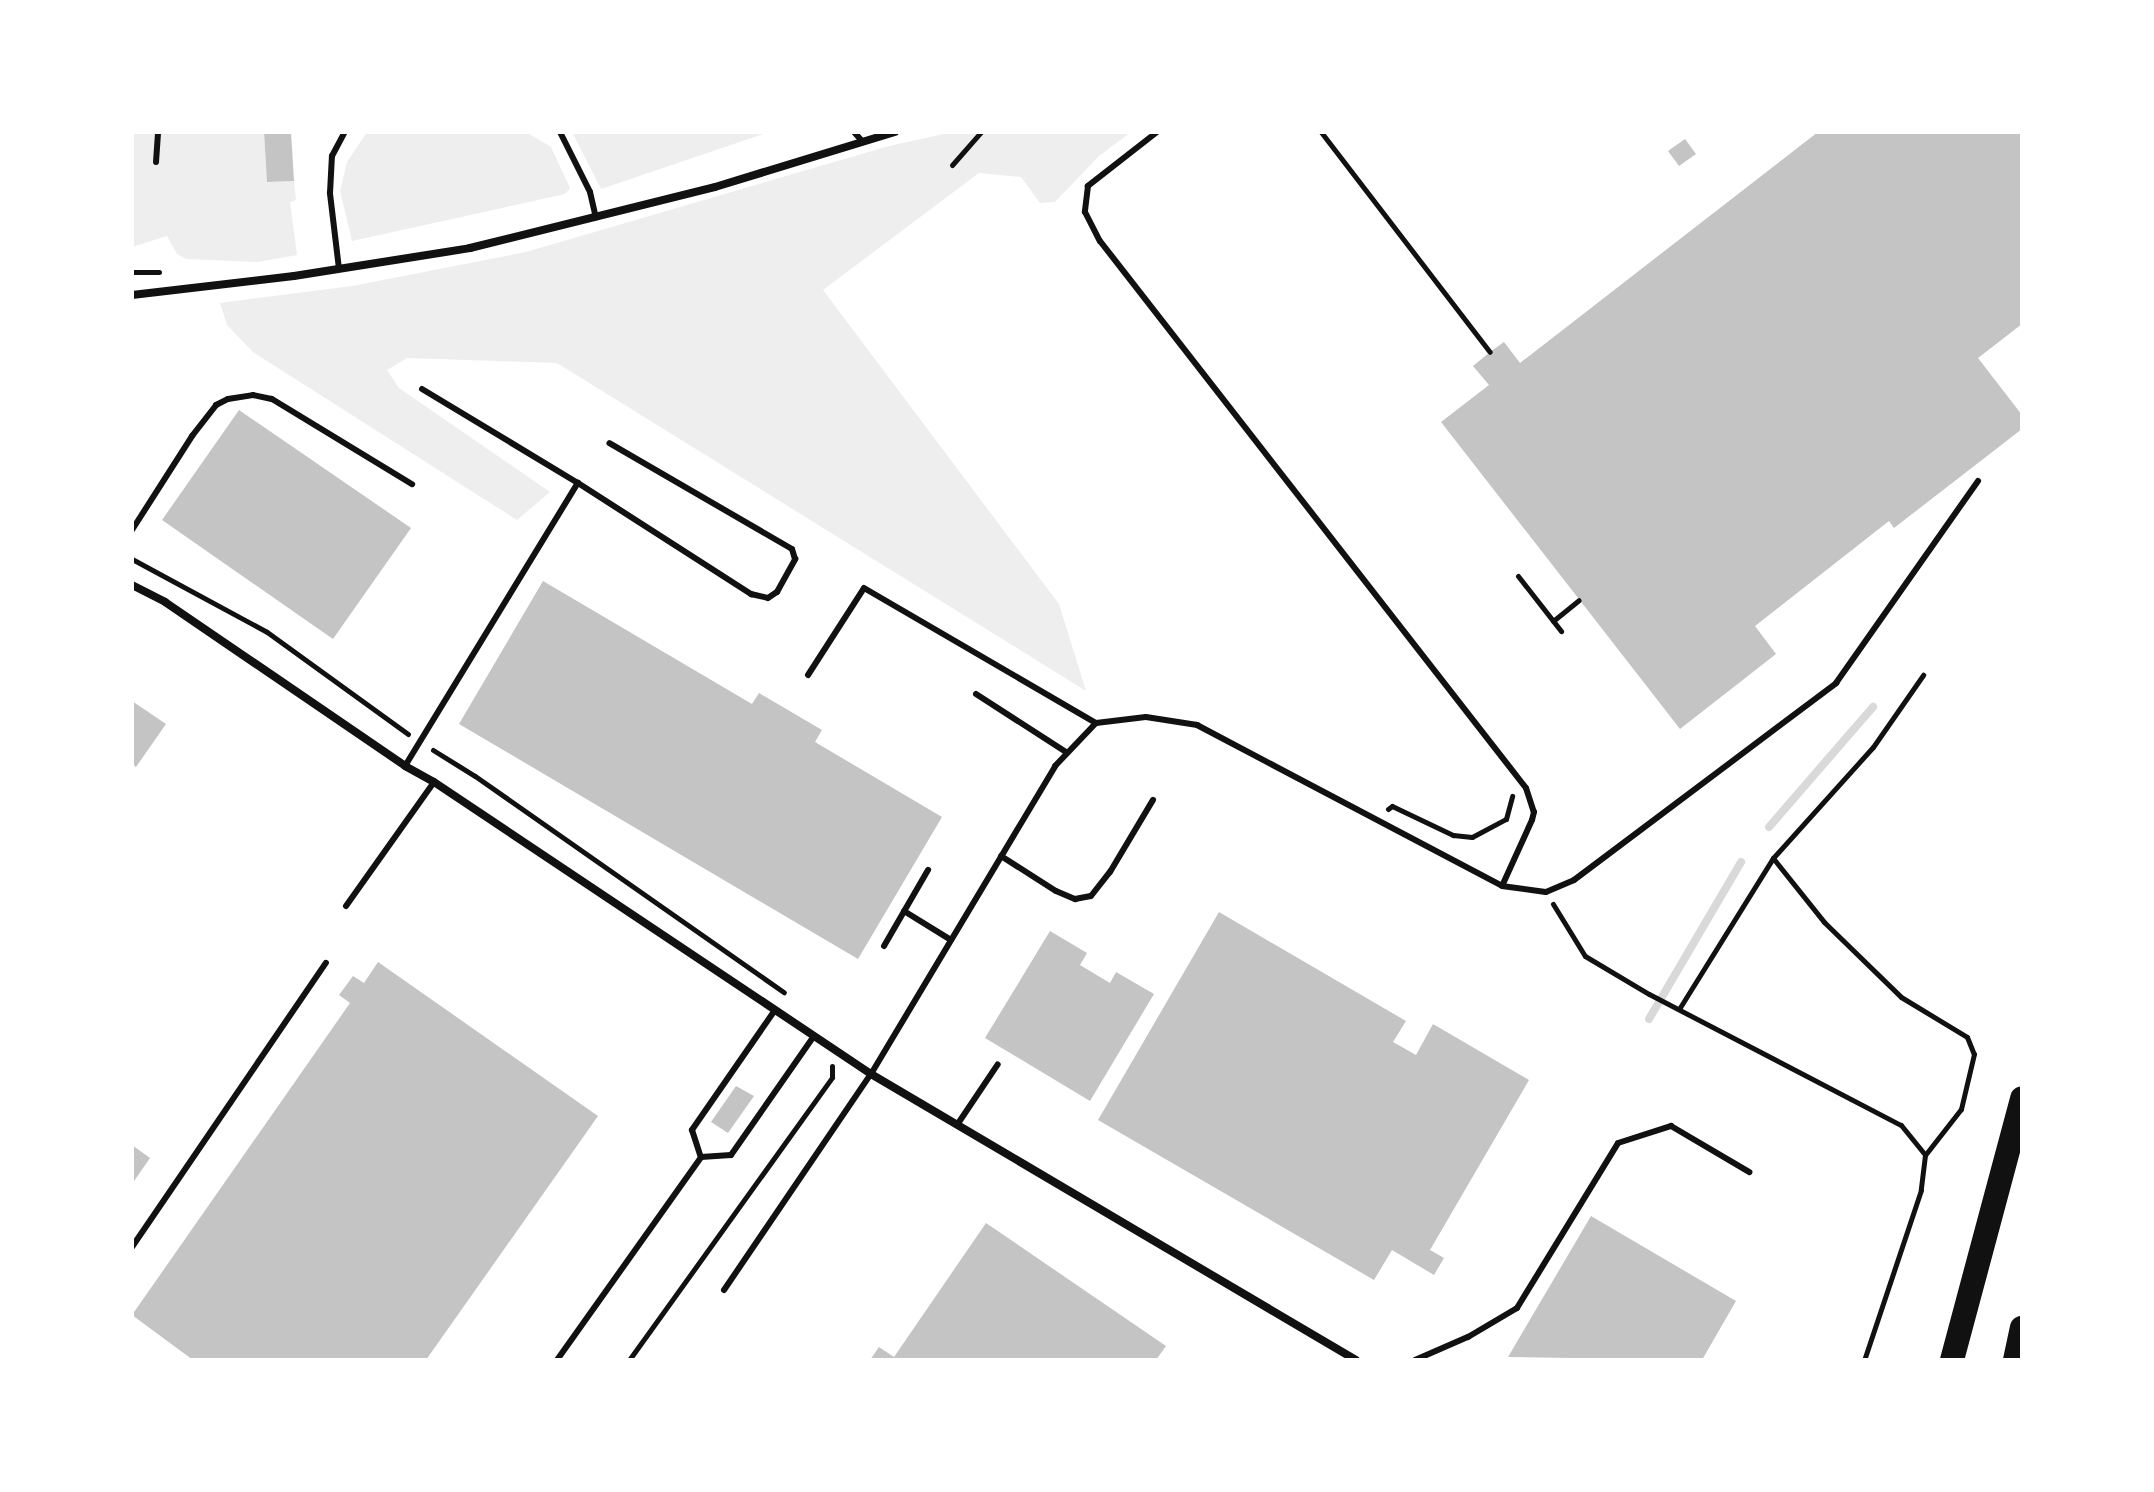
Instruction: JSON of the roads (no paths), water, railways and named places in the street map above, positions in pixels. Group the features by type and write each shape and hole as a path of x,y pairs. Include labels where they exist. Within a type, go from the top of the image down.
{"highway":[{"path":"1952,1360 2022,1098"},
{"path":"2015,1360 2022,1328"}],"street":[{"path":"132,295 339,269 470,248 715,187 895,132"},
{"path":"132,585 165,602 405,766 434,782 871,1074 1356,1360"}],"lane":[{"path":"156,162 158,132"},
{"path":"339,269 330,193 332,156 345,132"},
{"path":"560,132 590,192 596,217"},
{"path":"854,132 862,141"},
{"path":"1157,132 1088,186 1085,212 1100,241 1526,788 1534,812 1502,886"},
{"path":"422,389 578,483 751,594 768,598 777,592 795,559 792,549 609,443"},
{"path":"132,530 192,436 216,405 228,399 253,395 272,399 412,484"},
{"path":"808,675 864,588 1096,723 1146,717 1197,725 1502,886 1546,892 1574,880 1836,683 1978,481"},
{"path":"405,766 578,483"},
{"path":"976,694 1066,752"},
{"path":"724,1290 871,1074 1066,752 1096,723"},
{"path":"346,906 434,782"},
{"path":"1001,856 1056,891 1075,899 1091,896 1110,872 1153,800"},
{"path":"884,946 928,870"},
{"path":"904,911 951,940"},
{"path":"132,1247 326,963"},
{"path":"701,1157 692,1130 775,1010"},
{"path":"701,1157 731,1155 814,1036"},
{"path":"957,1125 998,1064"},
{"path":"1415,1360 1468,1337 1517,1308 1618,1143 1671,1126 1749,1172"},
{"path":"557,1360 701,1157"}],"waterway":[{"path":"1769,827 1873,707"},
{"path":"1649,1019 1741,862"}]}
